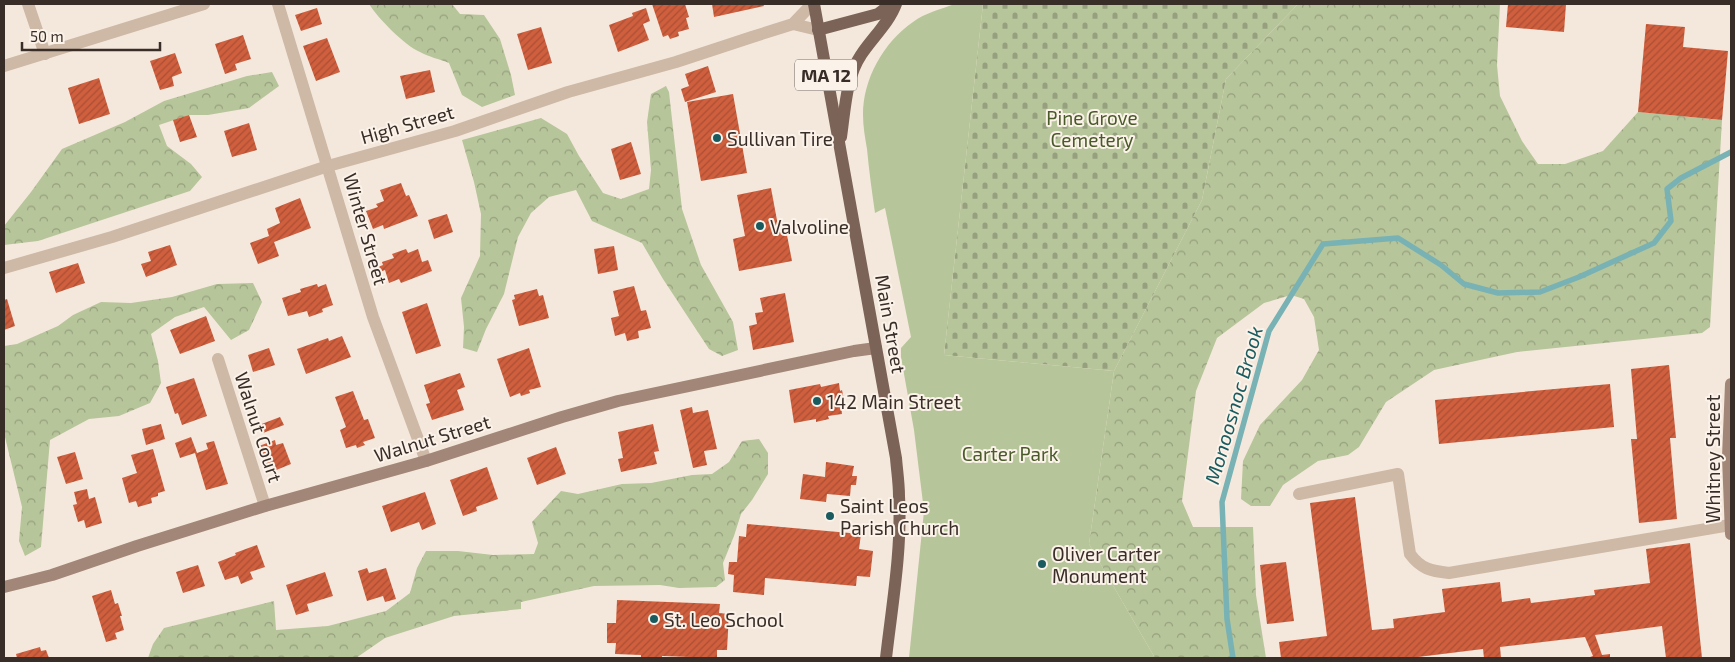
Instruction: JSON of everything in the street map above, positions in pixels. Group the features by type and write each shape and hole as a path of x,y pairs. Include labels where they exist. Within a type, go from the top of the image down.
{"main road":[{"name":"MA 12","path":"813,4 839,146"},
{"path":"818,30 878,14 892,4"},
{"path":"839,146 848,88 854,68 860,56 886,22 896,4"},
{"name":"Main Street","path":"839,146 896,458 900,497 897,564 886,658"}],"street":[{"path":"28,4 45,54"},
{"path":"4,66 204,4"},
{"name":"Winter Street","path":"278,4 373,317 426,461"},
{"name":"High Street","path":"4,268 112,237 328,166 455,131 568,92 676,62 793,24 813,4"},
{"path":"793,24 818,30"},
{"name":"Walnut Street","path":"4,587 52,575 265,506 426,461 618,400 876,348"},
{"name":"Walnut Court","path":"218,358 265,506"},
{"name":"Whitney Street","path":"1731,384 1728,457 1731,530"},
{"path":"1299,494 1398,474 1410,554 1417,564 1432,571 1441,572 1454,572 1731,530"}],"green space":[{"path":"369,4 452,4 460,14 484,15 500,39 515,95 482,107 462,95 449,63 423,54 407,44 399,38"},
{"name":"Carter Park","path":"955,4 983,4 944,355 1114,371 1089,544 1155,658 909,658 924,511 914,430 901,357 901,348 911,337 885,208 875,213 863,115 864,102 871,75 884,51 893,40 918,19"},
{"name":"Pine Grove Cemetery","path":"983,4 1298,4 1226,79 1202,200 1114,371 944,355"},
{"path":"1298,4 1500,4 1497,65 1500,96 1522,141 1538,164 1565,164 1603,151 1638,112 1722,120 1710,327 1702,333 1517,352 1434,370 1386,402 1359,447 1348,455 1318,461 1283,485 1270,506 1251,506 1241,499 1243,461 1260,425 1302,380 1319,350 1314,317 1304,299 1291,295 1264,303 1217,338 1196,391 1182,501 1193,527 1253,527 1256,595 1266,658 1155,658 1089,544 1114,371 1202,200 1226,79"},
{"path":"272,72 279,86 249,108 208,115 189,115 159,125 167,146 191,164 202,177 190,191 38,241 4,245 4,226 62,149 125,122 164,101 247,76"},
{"path":"666,86 669,92 682,209 701,265 733,322 738,350 722,356 709,349 642,243 592,221 576,190 549,197 531,213 518,237 504,294 486,329 477,352 463,348 464,327 461,298 480,256 481,214 462,140 541,118 567,134 603,193 621,199 649,189 651,170 647,122 651,94"},
{"path":"253,283 262,302 249,330 231,340 204,307 175,317 151,334 161,383 150,403 119,416 89,419 50,440 41,547 25,556 19,541 22,507 4,433 4,346 17,344 58,326 73,315 101,302 131,303 172,297 217,284"},
{"path":"759,439 768,453 768,474 741,514 723,563 725,580 716,587 679,588 660,585 594,586 521,602 521,609 454,616 385,638 356,658 148,658 153,644 164,628 274,601 276,630 328,626 386,611 410,593 417,568 426,551 458,551 493,555 534,554 538,543 532,522 561,491 578,494 622,484 651,483 692,475 712,474 729,462 742,441"}],"building":[{"path":"652,4 685,4 689,17 686,18 689,29 678,32 679,36 670,39 668,35 663,37"},
{"path":"712,4 763,4 764,6 714,17"},
{"path":"1508,4 1566,4 1564,32 1506,27"},
{"path":"317,8 322,24 301,31 295,15"},
{"path":"646,8 650,21 643,24 649,40 618,52 609,25 633,16 632,13"},
{"path":"1646,24 1685,27 1683,47 1728,51 1722,120 1638,112"},
{"path":"541,27 552,63 528,70 517,34"},
{"path":"243,35 251,59 235,64 237,70 225,74 215,44"},
{"path":"327,38 340,72 316,81 303,46"},
{"path":"175,53 182,73 172,77 174,86 160,90 150,61"},
{"path":"708,66 716,92 685,102 681,89 689,86 685,74"},
{"path":"430,70 435,92 406,99 400,76"},
{"path":"99,78 110,114 79,124 68,88"},
{"name":"Sullivan Tire","path":"733,94 747,173 701,181 687,102"},
{"path":"189,115 197,137 180,142 173,120"},
{"path":"249,123 257,150 232,157 224,131"},
{"path":"631,142 641,174 620,180 611,149"},
{"path":"401,183 406,196 409,195 418,216 384,229 383,225 373,229 366,211 378,207 376,204 384,201 380,190"},
{"name":"Valvoline","path":"771,188 779,231 786,230 792,261 739,271 733,239 745,236 737,195"},
{"path":"300,198 311,228 274,242 279,256 258,264 250,243 269,236 267,229 280,223 275,208"},
{"path":"447,214 453,232 434,239 428,220"},
{"path":"170,245 177,265 146,277 141,264 151,261 148,252"},
{"path":"614,246 618,270 598,274 594,249"},
{"path":"406,249 408,253 418,249 422,262 428,260 432,271 401,283 399,279 389,283 385,270 380,272 378,267 383,265 382,262 394,258 392,254"},
{"path":"78,263 85,283 56,293 49,272"},
{"path":"317,284 318,287 326,284 333,305 322,309 323,312 309,317 307,311 288,316 282,298 301,292 300,289"},
{"path":"634,286 641,311 646,310 651,328 638,331 639,338 627,341 625,333 615,336 611,318 619,316 613,291"},
{"path":"537,289 539,296 543,295 549,318 519,326 512,300 515,299 514,295"},
{"path":"785,293 794,342 753,350 749,326 757,324 755,313 763,312 760,298"},
{"path":"7,299 15,326 4,330 4,300"},
{"path":"427,303 441,346 416,354 402,312"},
{"path":"206,316 215,341 180,354 170,330"},
{"path":"342,336 351,357 306,374 297,349 328,338 329,341"},
{"path":"269,348 275,365 253,372 248,355"},
{"path":"529,348 541,387 529,390 530,393 521,396 520,393 510,397 497,359"},
{"path":"1669,365 1676,438 1670,438 1677,519 1639,523 1631,439 1637,439 1631,369"},
{"path":"460,373 465,387 457,390 464,410 432,420 426,404 430,403 424,385"},
{"path":"194,378 207,416 182,425 178,413 175,414 166,387"},
{"name":"142 Main Street","path":"839,383 845,404 841,405 842,414 828,416 829,419 816,422 816,419 794,423 789,390 820,384 821,387"},
{"path":"1610,384 1614,427 1439,444 1435,400"},
{"path":"353,391 364,420 368,419 375,438 363,442 365,445 357,448 356,445 346,448 340,430 346,427 335,397"},
{"path":"692,407 693,413 708,410 717,449 704,451 707,465 693,468 680,410"},
{"path":"280,417 284,425 263,433 259,425"},
{"path":"161,424 165,439 146,445 142,429"},
{"path":"653,424 659,451 654,452 657,464 621,472 618,459 623,458 618,432"},
{"path":"191,437 197,453 208,449 206,443 214,441 228,484 206,490 195,453 180,458 175,443"},
{"path":"275,440 276,445 283,443 291,464 269,473 259,446"},
{"path":"556,447 566,474 537,485 527,458"},
{"path":"153,449 165,491 151,498 152,503 138,507 136,501 129,503 122,478 137,473 131,455"},
{"path":"75,452 83,479 66,484 57,457"},
{"path":"826,462 854,466 852,476 857,476 856,485 851,485 850,496 827,494 826,502 800,499 803,474 825,477"},
{"path":"487,467 498,499 476,507 477,511 463,516 450,480"},
{"path":"87,489 89,499 95,497 102,523 86,528 84,520 78,522 73,505 77,504 74,492"},
{"path":"425,492 436,524 422,530 419,522 391,532 382,506"},
{"path":"1355,497 1372,630 1394,628 1393,619 1445,612 1442,589 1500,582 1502,602 1530,598 1531,603 1595,595 1594,590 1650,583 1646,549 1690,543 1702,658 1666,658 1662,626 1595,635 1602,655 1610,654 1610,658 1587,658 1593,656 1585,637 1500,647 1501,658 1484,658 1483,649 1410,658 1281,658 1279,642 1327,636 1310,503"},
{"path":"747,524 861,534 859,549 873,551 870,577 857,576 856,586 765,578 764,595 733,592 734,575 728,574 729,562 737,562 739,536 746,537"},
{"path":"257,545 265,567 250,572 253,579 241,584 238,576 225,580 218,562"},
{"path":"1286,562 1294,621 1267,624 1260,565"},
{"path":"198,565 205,586 183,593 176,572"},
{"path":"367,568 369,573 386,568 396,599 385,602 383,596 367,601 358,571"},
{"path":"325,572 333,596 307,604 309,611 296,615 286,585"},
{"path":"111,590 115,604 118,603 124,630 115,633 117,639 106,642 92,596"},
{"path":"617,600 720,604 719,613 729,614 727,650 717,650 717,658 662,656 662,658 641,658 641,655 615,654 616,643 607,643 607,623 616,623"},
{"path":"40,647 41,651 46,650 49,658 17,658 16,654"}],"waterway":[{"name":"Monoosnoc Brook","path":"1233,658 1227,619 1222,502 1269,331 1323,244 1398,238 1441,265 1464,284 1498,293 1540,292 1579,277 1654,243 1671,221 1667,189 1681,178 1731,152"}],"place":[{"name":"Sullivan Tire","path":"717,138"},
{"name":"Valvoline","path":"760,226"},
{"name":"142 Main Street","path":"817,401"},
{"name":"Saint Leos Parish Church","path":"830,516"},
{"name":"Oliver Carter Monument","path":"1042,564"},
{"name":"St. Leo School","path":"654,619"}]}
